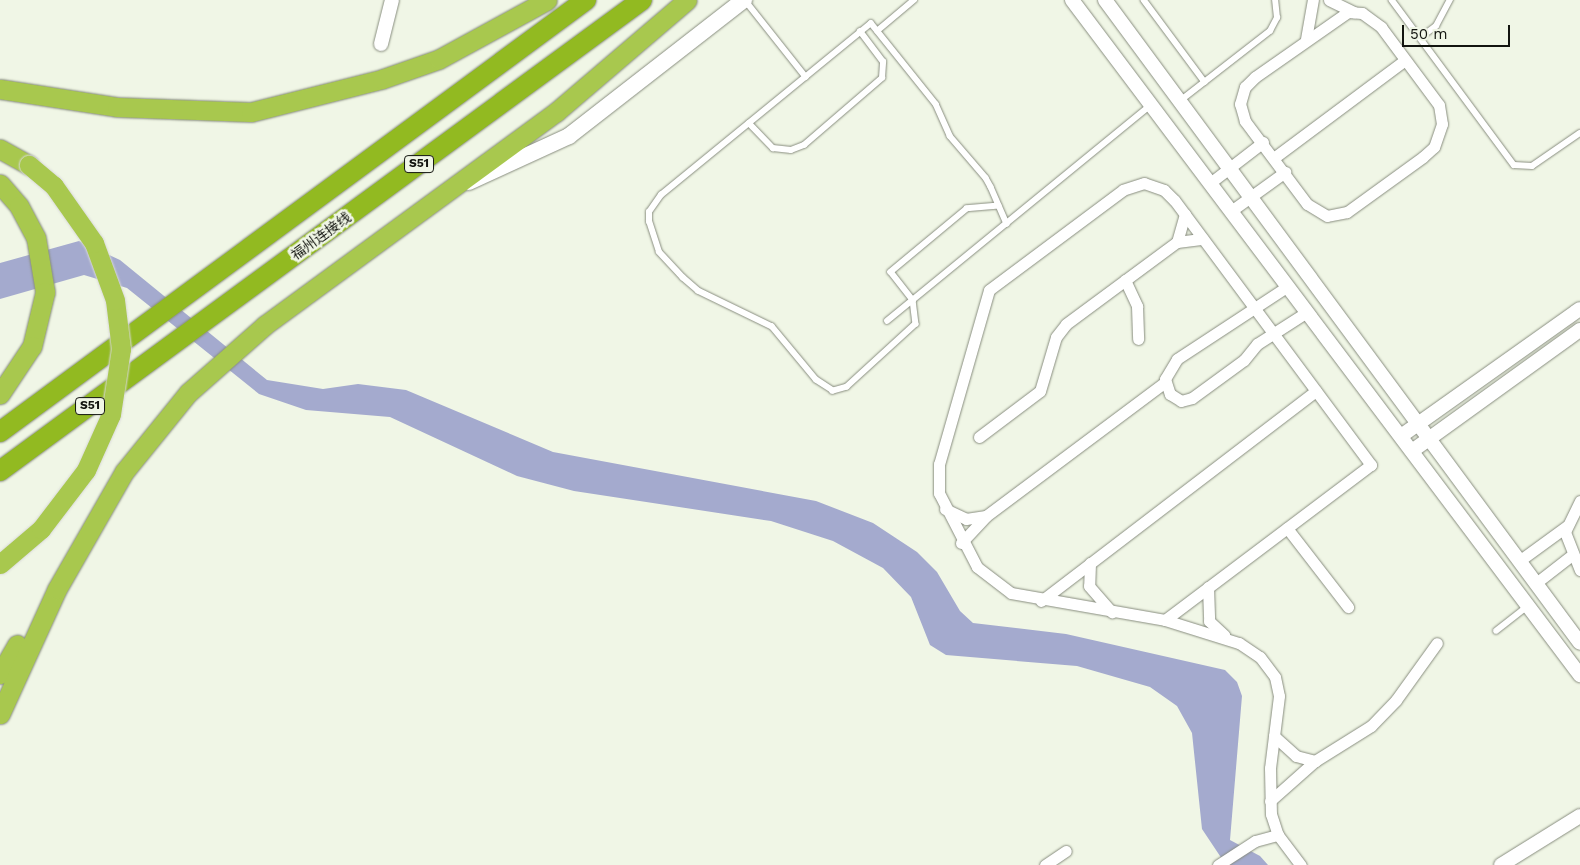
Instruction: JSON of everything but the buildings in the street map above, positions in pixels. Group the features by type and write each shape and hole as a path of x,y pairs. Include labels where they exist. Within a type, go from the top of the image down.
{"highway":[{"path":"0,89 38,97 117,107 251,112 382,79 439,59 547,0"},
{"name":"S51","path":"0,432 586,0"},
{"name":"福州连接线","path":"0,471 642,0"},
{"path":"0,674 56,589 124,472 159,424 258,331 556,112 687,0"},
{"path":"0,81 38,97"},
{"path":"0,149 54,186 76,213 105,268 115,300 121,349 110,414 86,470 41,529 0,564"},
{"path":"0,184 19,206 36,238 43,266 42,310 32,346 0,394"},
{"path":"0,714 56,589"}],"main road":[{"path":"449,191 569,136 745,0"}],"street":[{"path":"380,44 392,0"},
{"path":"1072,0 1580,674"},
{"path":"1105,0 1580,643"},
{"path":"1306,39 1313,0"},
{"path":"1329,0 1374,20 1442,112 1441,131 1429,152 1354,208 1333,217 1313,209 1242,115 1242,93 1255,77 1306,39 1334,19 1354,12"},
{"path":"1275,157 1405,60"},
{"path":"1210,183 1263,142"},
{"path":"1231,211 1285,172"},
{"path":"1165,620 1371,465 1185,214 1158,187 1130,185 989,290 940,464 938,484 945,509 961,543 989,578 1020,597 1165,620 1239,643"},
{"path":"1177,242 1185,214"},
{"path":"979,437 1040,391 1061,330 1124,280 1177,242 1203,238"},
{"path":"1124,280 1137,306 1138,339"},
{"path":"961,543 986,516 1165,382 1177,359 1224,324 1256,310 1288,286"},
{"path":"1401,436 1580,309"},
{"path":"1165,382 1176,399 1192,398 1244,360 1257,344 1275,336 1307,312"},
{"path":"1412,451 1580,330"},
{"path":"1041,601 1316,391"},
{"path":"1580,501 1567,526 1566,538 1580,570"},
{"path":"945,509 966,519 986,516"},
{"path":"1520,561 1567,526"},
{"path":"1287,528 1348,607"},
{"path":"1536,583 1572,555"},
{"path":"1090,563 1089,586 1113,612"},
{"path":"1208,587 1209,621 1260,658 1278,685 1270,801 1278,835 1301,865"},
{"path":"1270,801 1315,761 1371,726 1437,643"},
{"path":"1274,736 1296,756 1315,761"},
{"path":"1501,865 1580,816"},
{"path":"1218,865 1255,841 1278,835"},
{"path":"1045,865 1066,851"}],"lane":[{"path":"745,0 806,76"},
{"path":"876,31 914,0"},
{"path":"1144,0 1205,82"},
{"path":"1180,101 1270,31 1277,18 1275,0"},
{"path":"1392,0 1514,165 1532,166 1580,133"},
{"path":"1420,38 1436,26 1450,0"},
{"path":"999,206 967,208 891,272 913,300 918,316 912,332 847,387 833,391 816,380 772,327 698,291 671,266 651,236 649,212 653,203 870,23 936,104 945,128 986,178 999,206 1006,224"},
{"path":"749,123 782,150 798,149 811,139 882,78 884,62 860,32"},
{"path":"887,321 1151,105"},
{"path":"1496,630 1528,606"}],"water":[{"path":"79,241 120,260 267,380 323,389 358,384 406,390 553,452 816,501 873,523 917,552 937,572 960,611 973,623 1066,634 1225,670 1237,682 1242,696 1230,840 1260,856 1268,865 1226,865 1202,829 1192,733 1177,706 1150,687 1077,666 946,655 930,645 911,597 883,568 833,541 771,521 574,491 517,476 390,417 306,410 259,394 127,288 84,275 0,299 0,263"}]}
